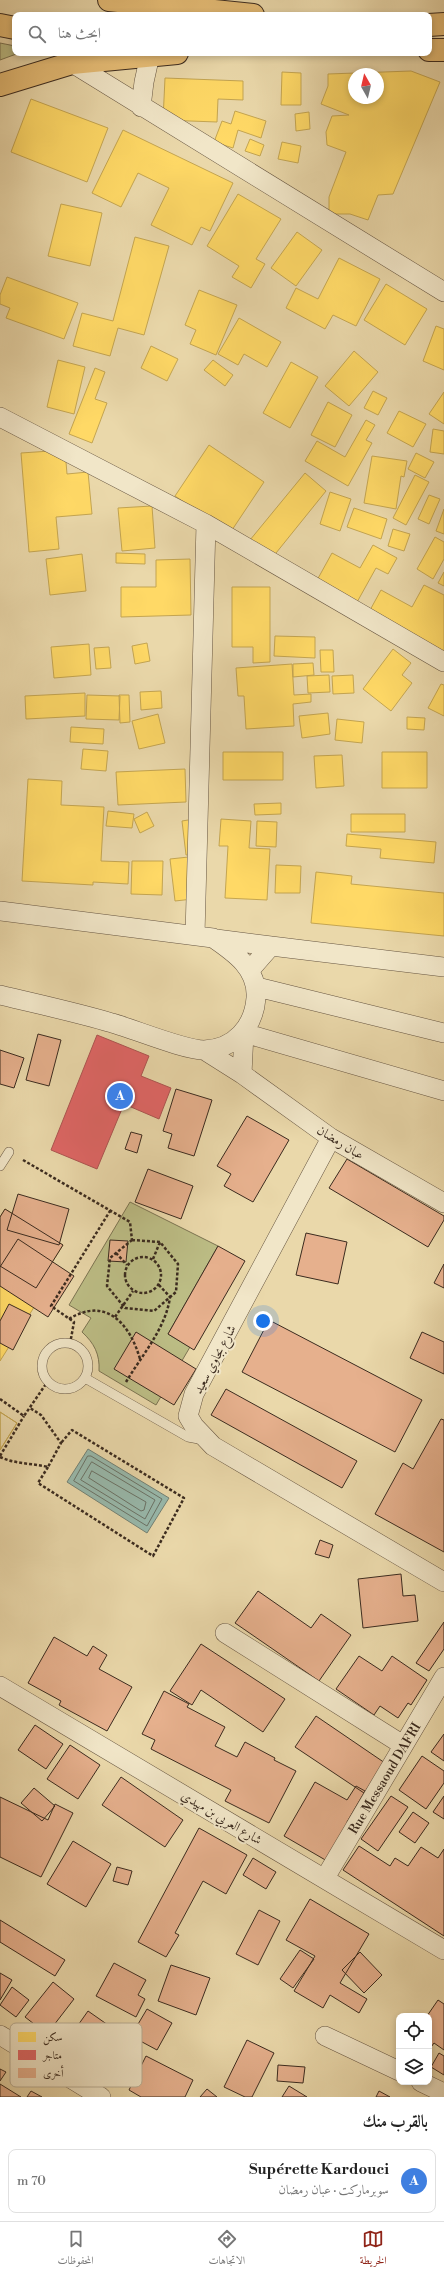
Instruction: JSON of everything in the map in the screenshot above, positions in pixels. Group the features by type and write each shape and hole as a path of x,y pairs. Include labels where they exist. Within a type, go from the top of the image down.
{"highway":[{"path":"109,0 224,12"},
{"path":"432,25 444,24"},
{"path":"0,25 12,27"},
{"path":"432,50 444,50"},
{"path":"0,85 72,63 150,56"}],"street":[{"path":"141,107 144,82 150,56"},
{"path":"72,63 141,107 444,292"},
{"path":"0,417 206,524 444,662"},
{"path":"204,937 206,524"},
{"path":"0,911 444,967"},
{"path":"204,937 232,951 254,978 444,1033"},
{"path":"242,1074 244,1033 255,1012 254,978 271,946"},
{"path":"0,995 111,1023 204,1050 227,1045 244,1033"},
{"path":"244,1033 444,1091"},
{"name":"عبان رمضان","path":"204,1050 242,1074 332,1138 444,1203"},
{"name":"شارع بجاوي سعيد","path":"332,1138 194,1394 188,1416 194,1426 208,1441 444,1582"},
{"path":"225,1633 403,1745"},
{"name":"Rue Messaoud DAFRI","path":"325,1878 444,1678"},
{"name":"شارع العربي بن مهيدي","path":"0,1687 325,1878 444,1950"},
{"path":"0,2035 10,2041"},
{"path":"325,2036 396,2070"},
{"path":"427,2085 444,2093"},
{"path":"85,2087 101,2097"}],"lane":[{"path":"0,1166 8,1152"},
{"path":"65,1342 77,1346 85,1354 89,1366 85,1378 77,1386 65,1390 53,1386 44,1378 41,1366 44,1354 53,1346 65,1342"},
{"path":"85,1378 188,1437 208,1441"}],"path":[{"path":"8,1152 130,1222 132,1240"},
{"path":"70,1344 74,1322 51,1306 110,1211"},
{"path":"132,1240 160,1242 178,1264 176,1292 154,1311 125,1308 107,1286 110,1258 132,1240"},
{"path":"153,1259 160,1242"},
{"path":"116,1253 127,1265"},
{"path":"139,1257 153,1259 161,1271 158,1285 147,1293 133,1291 125,1279 127,1265 139,1257"},
{"path":"158,1285 170,1297"},
{"path":"115,1317 133,1291"},
{"path":"117,1396 164,1322 170,1297"},
{"path":"69,1319 88,1310 102,1311 115,1317 128,1329 140,1359"},
{"path":"48,1381 24,1416 0,1456 11,1462 32,1463 48,1467"},
{"path":"0,1399 24,1416"},
{"path":"30,1408 41,1415 61,1443"},
{"path":"72,1430 184,1498 153,1556 38,1483 48,1467 61,1443 72,1430"}],"green space":[{"path":"0,43 12,45 12,56 0,60"},
{"path":"130,1202 218,1246 168,1334 190,1347 156,1405 99,1371 95,1349 90,1340 82,1332 91,1318 69,1305"}],"water":[{"path":"88,1449 169,1498 147,1533 67,1482"}],"building: سكن":[{"path":"411,71 440,82 393,194 378,195 368,220 350,214 329,214 329,197 346,152 327,145 326,132 332,116 349,115 321,104 328,86 328,74 348,73 348,104 384,104 384,72"},
{"path":"282,72 301,73 301,105 281,105"},
{"path":"165,78 243,81 243,100 218,99 217,122 163,120"},
{"path":"31,99 108,128 87,182 11,152"},
{"path":"235,111 266,121 261,138 238,130 233,148 214,142 222,121 231,124"},
{"path":"309,112 310,129 296,131 295,114"},
{"path":"123,130 233,183 210,231 201,227 192,245 151,225 169,188 138,173 121,207 92,193"},
{"path":"250,139 264,145 260,156 245,151"},
{"path":"282,142 301,146 298,163 278,159"},
{"path":"238,194 281,219 256,259 265,264 251,288 232,277 239,266 207,246"},
{"path":"61,204 102,213 90,266 48,256"},
{"path":"297,232 322,250 296,286 271,268"},
{"path":"135,237 169,246 144,335 118,328 110,356 73,346 82,313 113,321"},
{"path":"339,258 380,279 356,326 333,315 325,329 286,308 296,288 318,299"},
{"path":"7,277 78,303 64,339 6,318 10,308 0,304 0,295"},
{"path":"386,284 427,309 405,345 364,320"},
{"path":"199,290 237,305 216,355 190,344 196,330 185,325"},
{"path":"239,318 281,342 267,367 244,354 238,365 218,354"},
{"path":"436,326 444,329 444,370 423,361"},
{"path":"151,346 178,359 167,381 141,368"},
{"path":"354,351 378,372 349,406 325,386"},
{"path":"58,360 85,367 74,414 47,407"},
{"path":"213,360 233,375 225,386 204,370"},
{"path":"291,362 318,377 290,428 263,413"},
{"path":"95,368 105,372 95,399 107,403 92,443 69,434"},
{"path":"373,391 387,398 378,415 364,408"},
{"path":"444,392 444,424 429,414"},
{"path":"328,402 352,415 335,447 311,435"},
{"path":"399,411 426,424 413,447 387,433"},
{"path":"366,420 375,425 366,440 372,443 348,486 305,461 317,441 345,457"},
{"path":"433,429 444,431 444,454 430,452"},
{"path":"209,445 264,482 230,533 175,496"},
{"path":"65,450 67,474 88,472 92,514 56,517 59,549 29,552 21,453"},
{"path":"416,453 434,462 425,478 408,469"},
{"path":"372,456 407,461 404,477 401,476 396,509 364,503"},
{"path":"305,473 326,491 272,558 250,540"},
{"path":"415,475 429,482 406,525 393,518"},
{"path":"330,492 351,499 340,531 320,524"},
{"path":"429,495 440,499 429,524 418,519"},
{"path":"152,506 155,548 122,551 118,508"},
{"path":"354,508 387,519 381,539 347,527"},
{"path":"444,509 444,534 436,531"},
{"path":"393,529 410,534 404,551 388,546"},
{"path":"435,537 444,542 444,559 433,579 417,569"},
{"path":"373,545 397,558 388,574 376,568 356,604 316,582 332,553 360,568"},
{"path":"116,553 145,554 145,564 116,563"},
{"path":"82,554 86,591 50,595 46,559"},
{"path":"190,559 191,615 121,617 121,587 156,587 156,560"},
{"path":"444,572 444,586 438,583"},
{"path":"424,585 444,595 444,655 369,612 381,590 412,607"},
{"path":"232,587 270,587 270,662 253,663 253,647 232,647"},
{"path":"275,636 315,637 315,658 274,656"},
{"path":"147,643 150,661 135,664 132,646"},
{"path":"89,644 91,675 54,678 51,647"},
{"path":"109,647 111,668 96,669 94,648"},
{"path":"393,649 411,663 402,675 412,683 391,711 363,689"},
{"path":"320,650 333,650 334,672 321,672"},
{"path":"313,663 314,675 293,677 293,664"},
{"path":"292,664 294,695 311,694 311,702 293,704 294,726 246,729 244,696 238,696 236,668"},
{"path":"329,675 330,692 308,693 307,676"},
{"path":"353,675 354,693 333,694 332,676"},
{"path":"441,684 444,685 444,716 428,708"},
{"path":"161,691 162,708 141,710 140,692"},
{"path":"85,693 85,716 26,719 25,696"},
{"path":"87,695 120,696 119,720 86,719"},
{"path":"119,695 129,695 130,722 120,723"},
{"path":"328,713 330,734 302,738 299,716"},
{"path":"158,714 165,743 139,749 132,721"},
{"path":"407,717 425,718 424,730 407,729"},
{"path":"337,719 364,722 362,743 335,740"},
{"path":"71,727 104,729 103,744 70,742"},
{"path":"83,749 108,751 106,771 81,769"},
{"path":"223,752 283,752 283,780 223,780"},
{"path":"382,752 427,752 427,788 382,788"},
{"path":"342,755 344,786 316,788 314,756"},
{"path":"185,769 186,802 118,805 116,772"},
{"path":"28,779 62,781 61,805 104,807 101,861 129,862 128,884 93,882 93,885 22,881"},
{"path":"281,803 281,814 255,815 254,804"},
{"path":"108,811 134,814 132,828 106,826"},
{"path":"147,812 154,826 140,833 134,819"},
{"path":"351,814 405,814 405,832 351,832"},
{"path":"194,819 199,854 186,855 182,821"},
{"path":"221,819 251,821 249,848 270,849 267,900 225,898 228,846 219,846"},
{"path":"257,821 277,822 276,847 256,846"},
{"path":"347,834 436,842 434,863 380,858 381,849 346,846"},
{"path":"198,856 202,898 175,901 170,859"},
{"path":"132,861 163,861 162,895 131,894"},
{"path":"276,865 301,866 300,893 275,893"},
{"path":"316,872 352,876 351,884 444,893 444,936 311,923"},
{"path":"5,1209 63,1245 36,1288 43,1293 0,1361 0,1217"},
{"path":"0,1412 17,1423 0,1450"},
{"path":"0,1412 17,1423 0,1450"}],"building: متاجر":[{"path":"97,1035 149,1056 141,1076 171,1088 159,1119 124,1104 97,1169 51,1150"}],"building: أخرى":[{"path":"38,1034 61,1040 49,1086 26,1080"},
{"path":"0,1050 24,1058 14,1088 0,1084"},
{"path":"176,1089 212,1100 194,1156 168,1148 172,1134 163,1131"},
{"path":"247,1116 289,1140 253,1202 224,1186 231,1174 217,1166"},
{"path":"131,1132 142,1135 137,1153 125,1149"},
{"path":"347,1159 444,1216 444,1220 428,1247 329,1188"},
{"path":"148,1169 193,1186 181,1219 135,1202"},
{"path":"18,1194 69,1209 59,1245 7,1230"},
{"path":"5,1209 63,1245 36,1288 0,1266 0,1217"},
{"path":"306,1233 347,1242 338,1284 296,1275"},
{"path":"18,1239 74,1276 48,1317 0,1286 0,1267"},
{"path":"110,1240 128,1241 126,1262 108,1261"},
{"path":"218,1246 245,1261 194,1350 168,1334"},
{"path":"444,1264 444,1288 434,1283"},
{"path":"9,1304 31,1315 13,1350 0,1343 0,1321"},
{"path":"269,1320 422,1400 395,1452 242,1372"},
{"path":"136,1332 196,1369 174,1405 114,1369"},
{"path":"422,1332 444,1342 444,1374 410,1358"},
{"path":"226,1389 357,1461 342,1488 211,1415"},
{"path":"441,1419 444,1420 444,1552 375,1514 403,1463 413,1469"},
{"path":"320,1540 333,1545 329,1558 315,1554"},
{"path":"401,1574 403,1596 415,1595 418,1621 363,1628 358,1579"},
{"path":"258,1591 311,1628 321,1614 351,1635 319,1681 235,1623"},
{"path":"444,1622 444,1649 429,1671 416,1663"},
{"path":"54,1637 87,1656 93,1646 107,1655 99,1669 132,1687 107,1731 59,1705 61,1701 28,1683"},
{"path":"201,1644 285,1699 263,1732 201,1690 192,1705 170,1691"},
{"path":"359,1656 382,1671 392,1656 427,1680 411,1705 408,1703 398,1718 380,1706 374,1715 336,1689"},
{"path":"164,1691 189,1704 187,1707 225,1727 215,1746 237,1757 245,1742 275,1758 274,1760 296,1771 269,1823 225,1801 231,1790 151,1749 155,1740 142,1734"},
{"path":"316,1716 385,1763 364,1793 295,1747"},
{"path":"35,1725 63,1744 46,1769 18,1750"},
{"path":"444,1734 444,1761 431,1752"},
{"path":"70,1745 100,1765 78,1799 47,1779"},
{"path":"422,1756 444,1771 444,1783 426,1809 399,1790"},
{"path":"121,1777 183,1820 165,1847 102,1805"},
{"path":"315,1782 347,1800 356,1786 365,1791 347,1822 356,1828 334,1865 284,1836"},
{"path":"34,1788 55,1806 42,1821 21,1803"},
{"path":"391,1796 408,1807 378,1851 361,1839"},
{"path":"444,1796 444,1819 433,1812"},
{"path":"0,1797 48,1820 55,1804 73,1813 41,1877 0,1857"},
{"path":"413,1812 429,1823 415,1843 399,1832"},
{"path":"199,1828 247,1855 226,1894 203,1881 175,1933 179,1935 166,1957 138,1942"},
{"path":"73,1841 111,1864 86,1907 47,1884"},
{"path":"359,1846 390,1866 395,1858 408,1866 421,1847 438,1858 444,1849 444,1936 343,1870"},
{"path":"253,1858 276,1872 266,1889 243,1875"},
{"path":"117,1867 132,1871 128,1885 113,1881"},
{"path":"310,1899 369,1934 340,1983 367,1999 359,2013 330,1995 323,2008 294,1991 315,1956 286,1940"},
{"path":"259,1910 280,1921 258,1965 236,1954"},
{"path":"0,1920 65,1960 55,1976 0,1942"},
{"path":"300,1950 314,1959 293,1988 280,1979"},
{"path":"360,1952 382,1975 364,1993 342,1970"},
{"path":"114,1963 146,1980 138,1995 145,1999 136,2017 96,1996"},
{"path":"171,1965 210,1978 196,2015 158,2001"},
{"path":"0,1973 12,1980 0,2000"},
{"path":"53,1982 74,1999 55,2023 33,2023 25,2017"},
{"path":"12,1987 29,2000 16,2017 0,2005"},
{"path":"438,2000 444,2004 444,2050 434,2043 432,2046 432,2013 429,2013"},
{"path":"147,2009 172,2023 157,2050 142,2042 142,2023 139,2023"},
{"path":"88,2011 105,2023 80,2023"},
{"path":"247,2040 274,2053 252,2097 245,2097 224,2087"},
{"path":"439,2053 444,2056 444,2075 432,2068"},
{"path":"146,2056 193,2080 185,2097 141,2097 129,2090 130,2087 142,2087 142,2064"},
{"path":"278,2065 305,2067 303,2083 277,2081"},
{"path":"0,2069 6,2072 0,2081"},
{"path":"0,2084 21,2097 0,2097"},
{"path":"289,2086 307,2097 282,2097"},
{"path":"207,2089 217,2097 200,2097"},
{"path":"31,2091 42,2097 27,2097"},
{"path":"379,2091 390,2097 376,2097"}],"place":[{"name":"Supérette Kardouci","path":"120,1096"}]}
